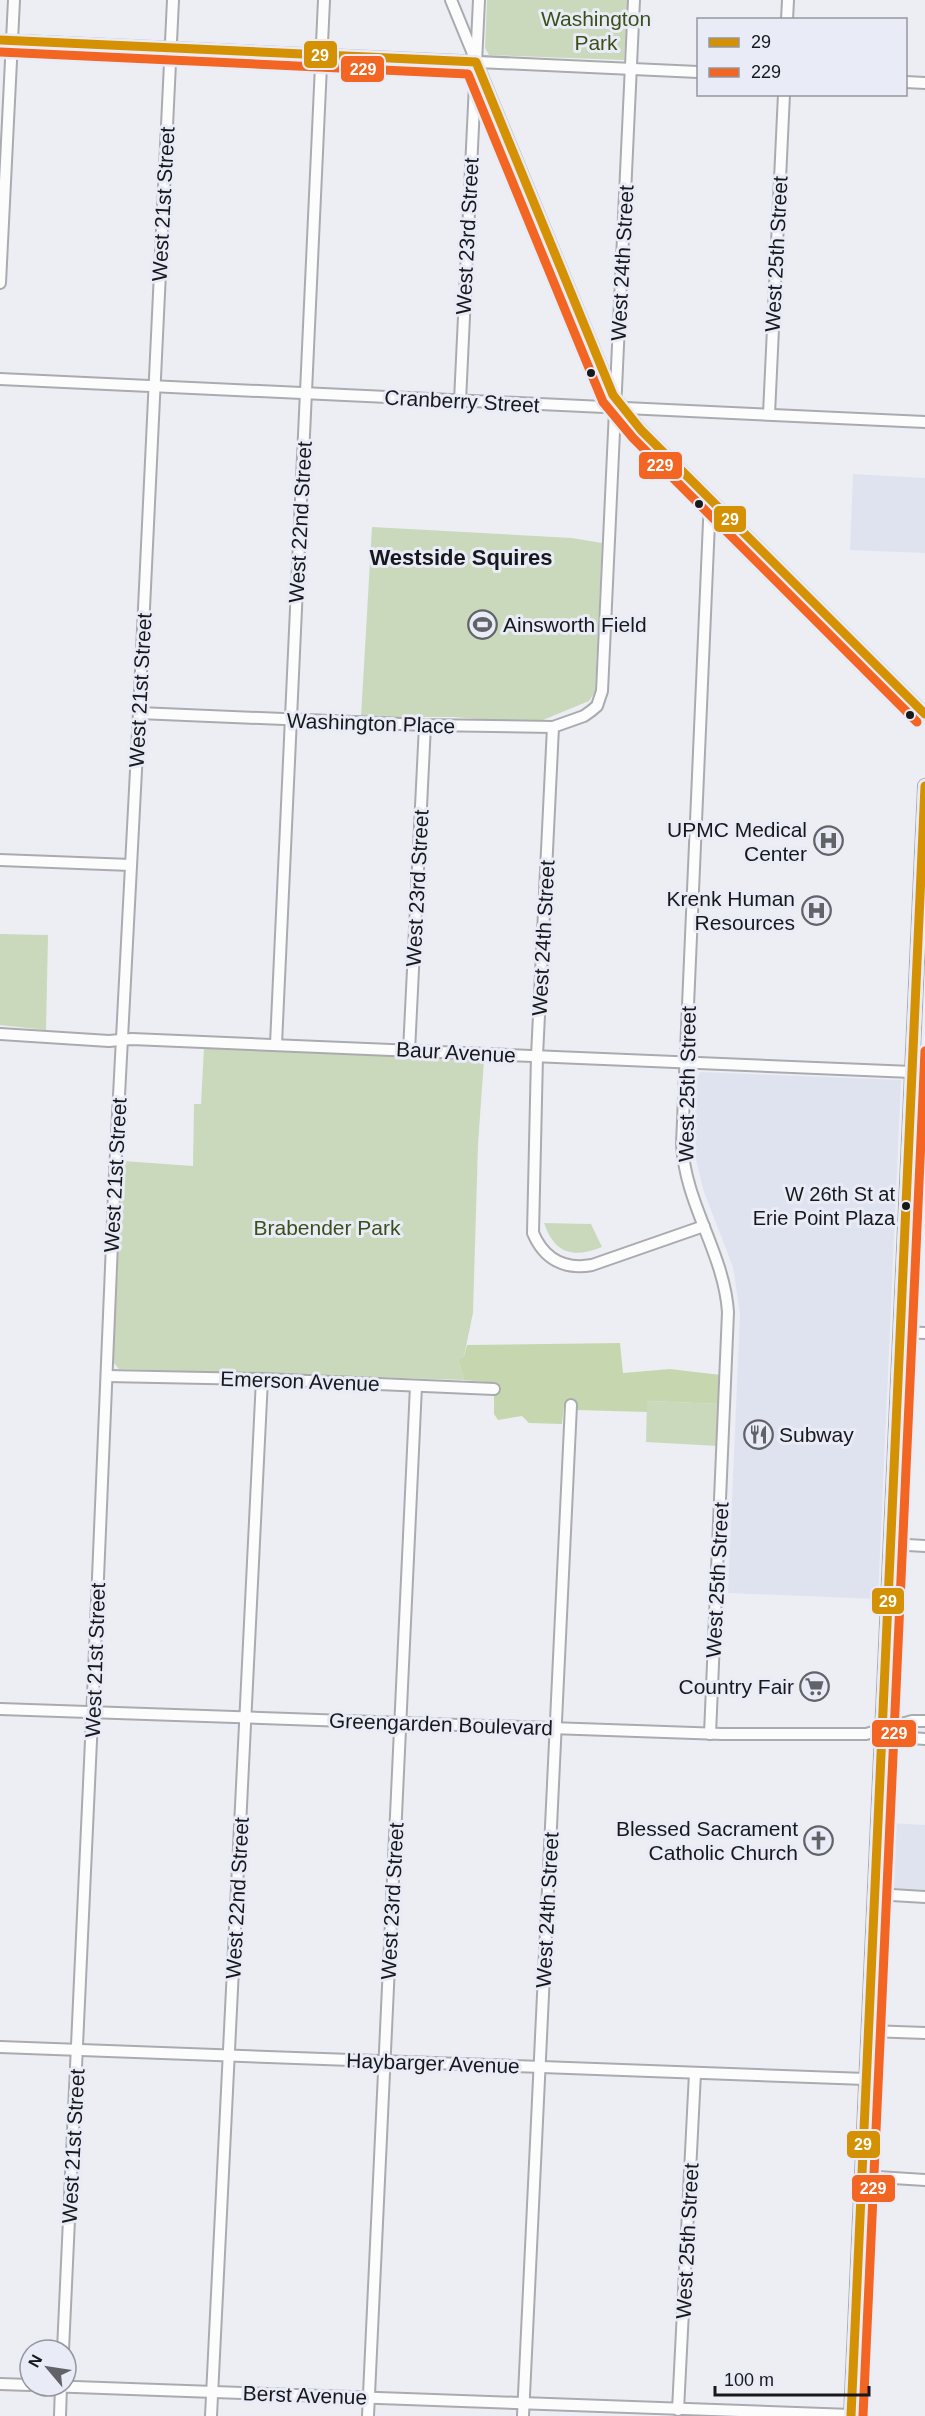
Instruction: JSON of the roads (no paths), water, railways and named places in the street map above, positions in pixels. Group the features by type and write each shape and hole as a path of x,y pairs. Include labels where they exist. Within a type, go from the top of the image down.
{"main road":[{"path":"851,2416 912,1072 920,1001 925,786"}],"street":[{"path":"0,283 14,0"},
{"name":"West 21st Street","path":"64,2338 122,1040 173,0"},
{"name":"West 22nd Street","path":"276,1044 324,0"},
{"path":"451,0 599,366 618,405 925,714"},
{"name":"West 23rd Street","path":"460,401 479,0"},
{"name":"West 24th Street","path":"597,706 602,691 618,405 634,0"},
{"path":"788,0 788,18"},
{"path":"0,40 697,72"},
{"path":"907,82 925,83"},
{"name":"West 25th Street","path":"769,414 784,96"},
{"name":"Cranberry Street","path":"0,379 460,401 618,405 925,422"},
{"name":"West 25th Street","path":"710,499 683,1158 688,1184 721,1272 728,1312 710,1734"},
{"name":"Washington Place","path":"139,713 425,725 553,727 584,716 597,706"},
{"name":"West 23rd Street","path":"409,1051 425,725"},
{"name":"West 24th Street","path":"553,727 537,1056 532,1224 538,1245 555,1261 579,1267 592,1265 704,1226"},
{"path":"0,860 131,865"},
{"name":"Baur Avenue","path":"0,1034 912,1072"},
{"path":"907,1191 925,1192"},
{"path":"900,1332 925,1333"},
{"name":"Emerson Avenue","path":"107,1376 262,1379 494,1389"},
{"name":"West 22nd Street","path":"212,2416 262,1379"},
{"name":"West 23rd Street","path":"368,2416 416,1386"},
{"name":"West 24th Street","path":"523,2416 572,1405"},
{"path":"891,1544 925,1546"},
{"name":"Greengarden Boulevard","path":"0,1709 710,1734 866,1734 912,1721 925,1721"},
{"name":"Greengarden Boulevard","path":"882,1731 925,1739"},
{"path":"875,1894 925,1897"},
{"path":"868,2031 925,2033"},
{"name":"Haybarger Avenue","path":"0,2047 866,2079"},
{"name":"West 25th Street","path":"678,2410 695,2073"},
{"path":"862,2176 925,2180"},
{"path":"0,2384 18,2385"},
{"name":"Berst Avenue","path":"78,2387 851,2416"},
{"path":"60,2416 61,2398"}],"place":[{"name":"Ainsworth Field","path":"482,624"},
{"name":"UPMC Medical Center","path":"828,841"},
{"name":"Krenk Human Resources","path":"816,910"},
{"name":"W 26th St at Erie Point Plaza","path":"906,1206"},
{"name":"Subway","path":"758,1434"},
{"name":"Country Fair","path":"815,1686"},
{"name":"Blessed Sacrament Catholic Church","path":"819,1840"}],"district":[{"name":"Westside Squires","path":"461,557"}],"park label":[{"name":"Washington Park","path":"596,30"},
{"name":"Brabender Park","path":"327,1227"}]}
